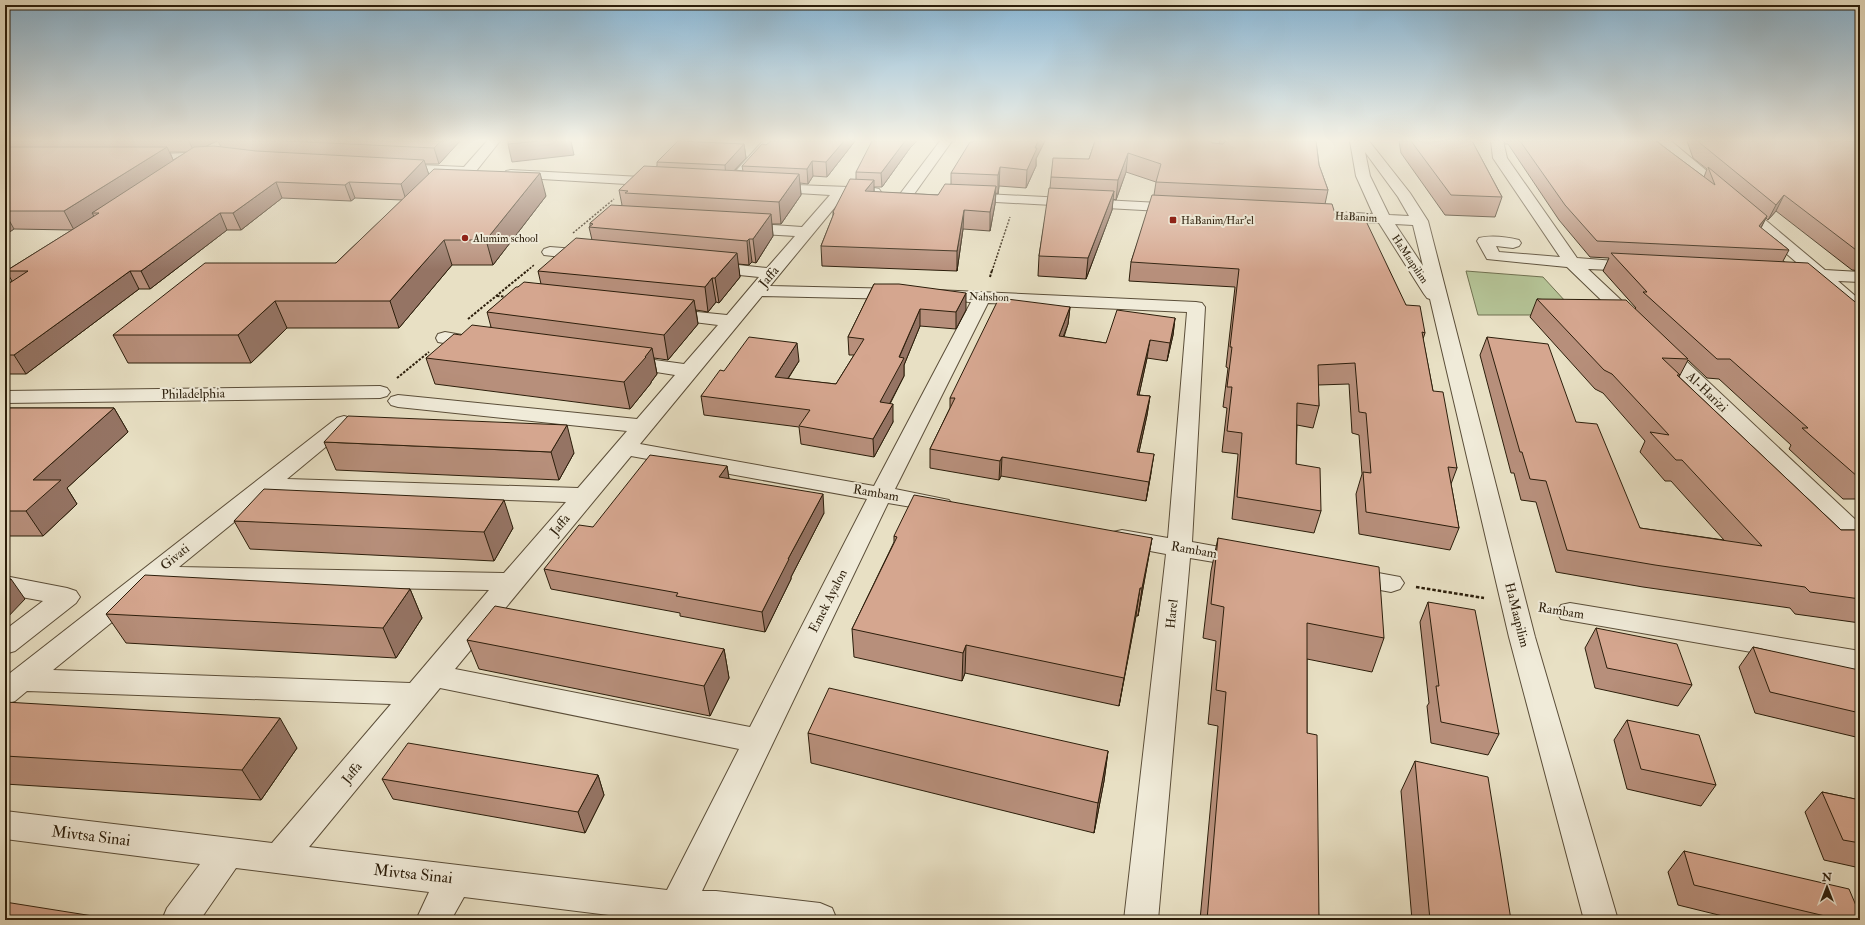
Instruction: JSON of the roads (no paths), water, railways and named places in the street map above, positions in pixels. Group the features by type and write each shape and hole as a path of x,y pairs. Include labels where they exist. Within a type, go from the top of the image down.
{"street":[{"path":"724,184 723,185 750,187 922,195"},
{"path":"907,194 914,184"},
{"name":"HaMaapilim","path":"1367,184 1383,218 1443,308"},
{"name":"HaMaapilim","path":"1395,184 1420,221 1443,308 1514,603 1601,920"},
{"name":"Al-Harizi","path":"1518,184 1572,263 1860,538"},
{"path":"1715,184 1860,309"},
{"name":"Jaffa","path":"279,859 841,191"},
{"path":"954,196 1191,209"},
{"name":"HaBanim","path":"1291,214 1420,221"},
{"path":"727,227 806,232"},
{"path":"1513,244 1485,241 1493,256 1572,263 1650,267"},
{"path":"550,252 606,257"},
{"path":"5,284 47,256"},
{"path":"693,266 772,273"},
{"path":"1774,273 1860,277"},
{"name":"Nahshon","path":"757,291 983,296 1196,307"},
{"name":"Emek Ayalon","path":"676,907 881,494 983,296"},
{"name":"Harel","path":"1141,920 1179,548 1196,307"},
{"path":"654,313 732,321"},
{"path":"445,338 492,345"},
{"path":"611,360 690,371"},
{"name":"Philadelphia","path":"5,397 389,396 644,426"},
{"name":"Givati","path":"13,686 344,422"},
{"name":"Rambam","path":"625,448 959,508"},
{"path":"265,485 586,495"},
{"name":"Rambam","path":"1100,534 1265,562"},
{"path":"1328,573 1391,583"},
{"path":"152,575 512,582"},
{"path":"5,585 67,597 5,644"},
{"name":"Rambam","path":"1570,612 1860,661"},
{"path":"13,686 426,685 758,741"},
{"name":"Mivtsa Sinai","path":"5,825 455,879 676,907 714,914 817,920"},
{"path":"179,920 228,852"},
{"path":"433,920 455,879"}],"place":[{"name":"HaBanim/Har'el","path":"1173,220"},
{"name":"Alumim school","path":"465,238"}]}
